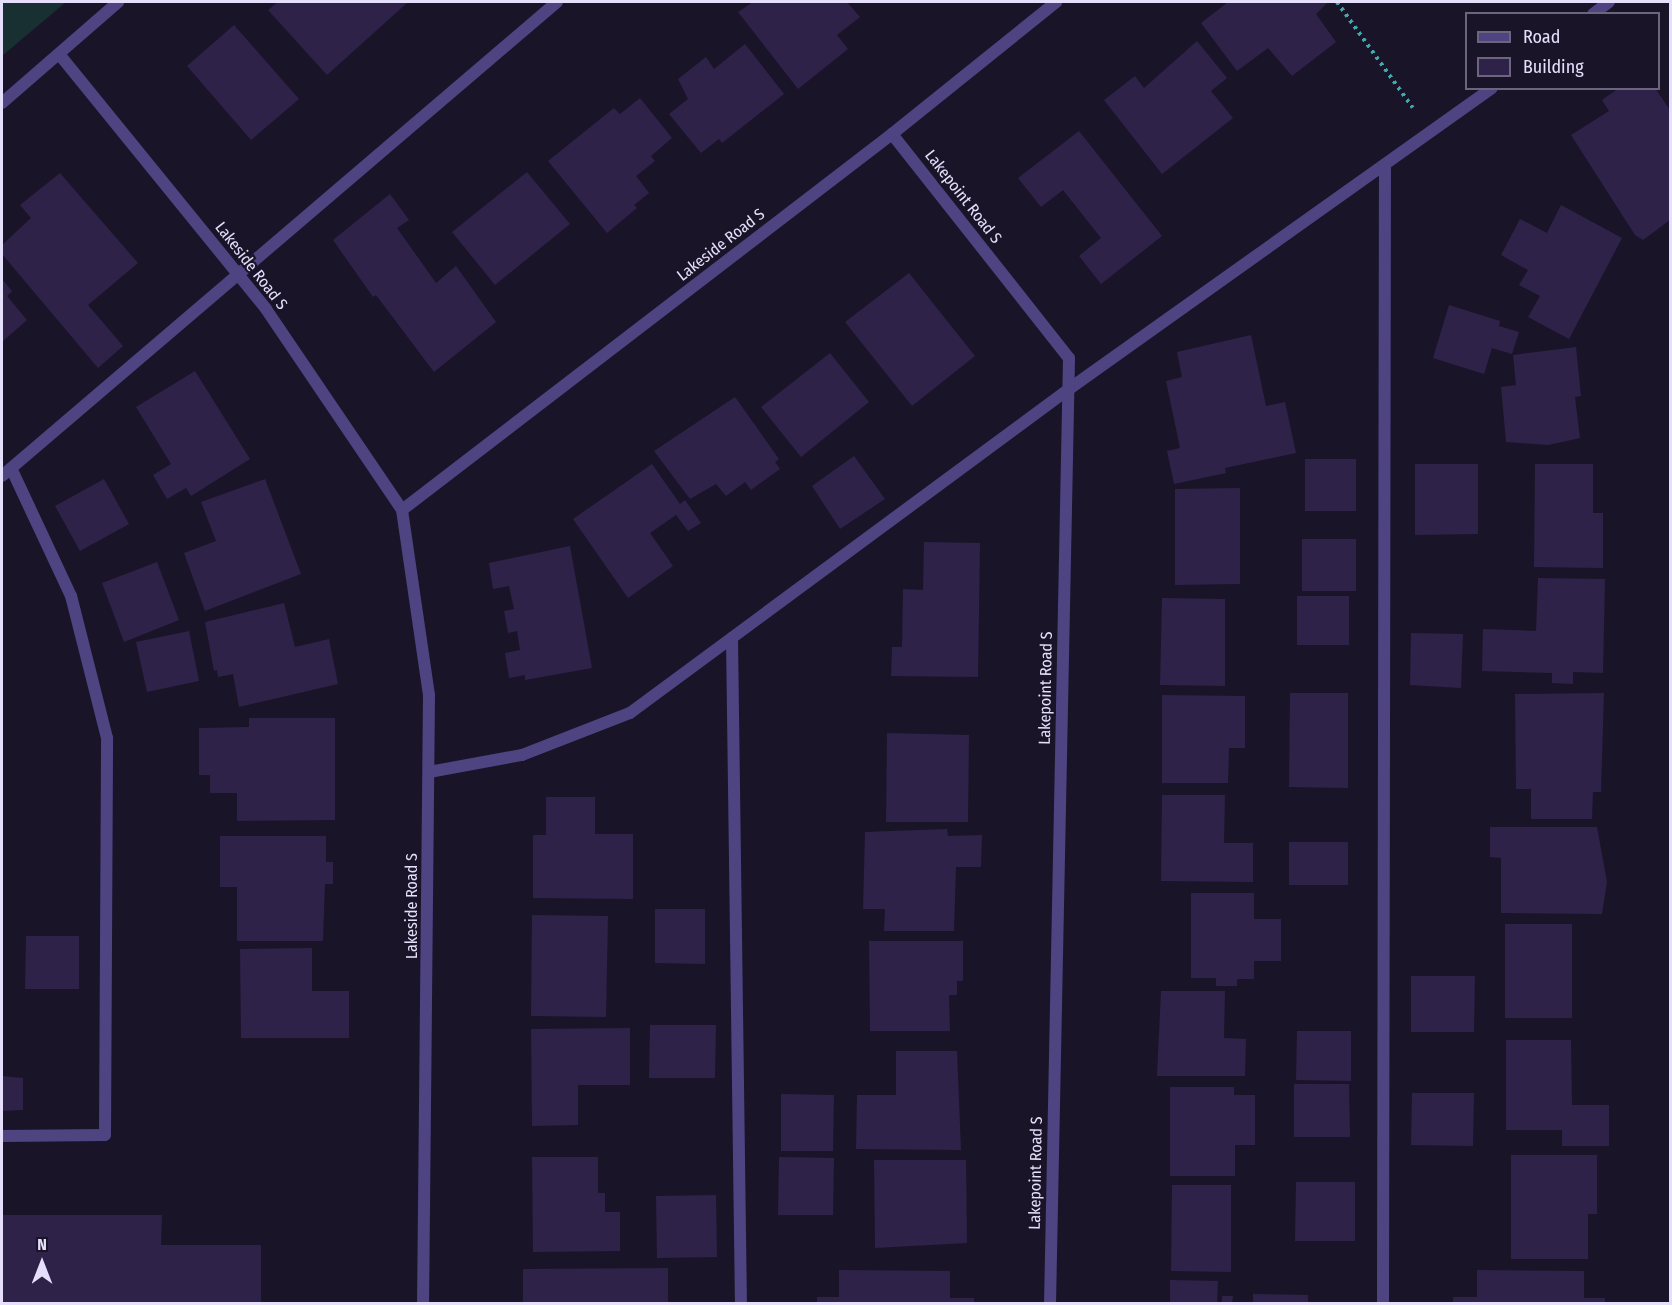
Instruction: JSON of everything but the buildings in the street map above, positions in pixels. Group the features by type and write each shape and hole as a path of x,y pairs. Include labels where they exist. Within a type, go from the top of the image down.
{"street":[{"path":"2,103 118,2"},
{"path":"2,1136 105,1135 107,738 71,596 6,472 557,2"},
{"name":"Lakeside Road S","path":"402,510 892,134 1056,2"},
{"path":"1596,12 1609,2"},
{"name":"Lakeside Road S","path":"59,54 266,309 402,510 429,695 423,1304"},
{"path":"429,772 522,755 630,712 1069,389 1385,168 1489,90"},
{"name":"Lakepoint Road S","path":"892,134 1069,358 1050,1304"},
{"path":"1383,1304 1385,168"},
{"path":"732,638 741,1304"}],"path":[{"path":"1337,2 1431,134"}],"green space":[{"path":"2,2 66,2 2,56"}]}
